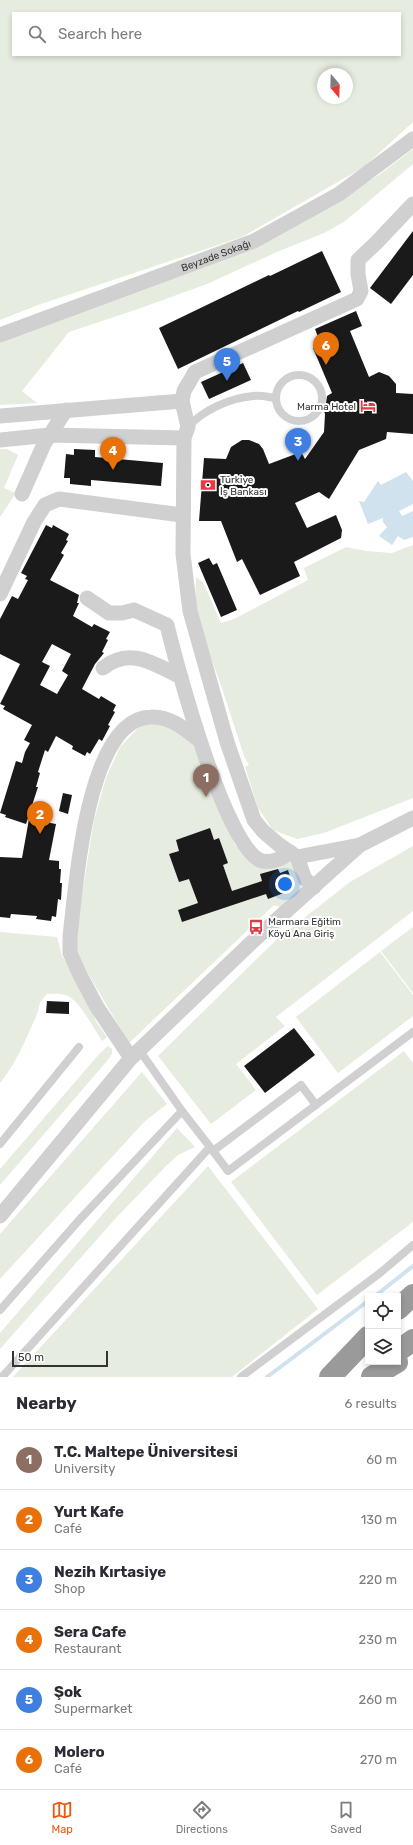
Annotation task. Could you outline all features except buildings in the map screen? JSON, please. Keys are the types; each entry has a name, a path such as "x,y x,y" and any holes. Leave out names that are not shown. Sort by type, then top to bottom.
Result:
{"highway":[{"path":"401,1305 413,1295"},
{"path":"401,1322 413,1312"},
{"path":"331,1377 365,1340"},
{"path":"401,1349 413,1340"},
{"path":"331,1377 365,1351"},
{"path":"401,1360 413,1352"},
{"path":"364,1377 380,1365"},
{"path":"372,1377 393,1365"}],"street":[{"name":"Beyzade Sokağı","path":"0,335 254,241 339,194 413,139"},
{"path":"314,887 305,878 293,855 263,831 254,820 227,742 190,611 184,575 182,515 186,433 182,401 184,391 195,372 356,299 361,290 358,274 358,260 413,204"},
{"path":"0,416 182,401"},
{"path":"22,494 36,458 66,410"},
{"path":"0,440 50,435 186,433"},
{"path":"0,594 34,522 45,505 59,499 182,515"},
{"path":"87,598 109,613 122,613 134,610 167,625 199,740 231,822 245,848 261,861 273,862 293,855 360,845"},
{"path":"103,668 120,657 133,657 151,662 181,677"},
{"path":"136,1055 97,1007 70,953 70,936 85,820 102,762 116,738 132,722 150,717 171,720 199,740"},
{"path":"0,1216 136,1055 252,942 360,845 413,818"}],"lane":[{"path":"297,375 304,375 316,382 320,388 322,400 321,406 308,420 295,421 289,419 279,411 275,398 280,384 284,379 297,375"},
{"path":"186,433 196,418 208,410 234,400 253,396 275,398"},
{"path":"136,1055 182,1111 228,1171 413,1032"},
{"path":"0,1144 79,1047"},
{"path":"2,1377 212,1149 301,1085 316,1105"},
{"path":"0,1310 81,1218 182,1111"},
{"path":"241,1377 380,1273 413,1245"}],"shaded area":[{"path":"0,0 413,0 413,122 364,167 242,237 38,305 0,320"},
{"path":"413,149 413,164 344,222 324,233 277,252 207,284 69,332 22,391 37,403 0,405 0,340 298,223 379,175"},
{"path":"0,449 7,449 18,455 4,488 16,493 0,517"},
{"path":"413,545 413,798 324,833 297,839 273,830 258,808 245,767 249,765 244,756 221,685 204,640 195,605 196,577 203,582 221,623 234,619 308,580 304,568 346,547 366,551 392,553"},
{"path":"162,723 181,731 199,750 235,845 249,859 281,863 290,862 297,872 300,886 299,890 280,907 274,905 129,1043 77,955 76,932 94,820 106,778 120,747 140,726"},
{"path":"413,846 413,911 276,1017 285,1026 236,1064 256,1090 211,1124 158,1056 276,940 350,882"},
{"path":"413,927 413,993 381,951"},
{"path":"0,932 57,937 62,956 81,987 97,1023 107,1037 102,1041 78,1004 73,999 63,994 47,994 40,1004 37,1015 19,1052 0,1083"},
{"path":"380,952 413,995 413,1016 338,1073 296,1017"},
{"path":"108,1046 112,1049 112,1054 107,1061 0,1185 0,1169 100,1053"},
{"path":"404,1051 413,1063 413,1222 317,1295 231,1182"},
{"path":"142,1072 167,1104 144,1122 0,1279 0,1234"},
{"path":"177,1128 195,1147 178,1155 166,1166 114,1220 0,1349 0,1333"},
{"path":"208,1166 318,1309 232,1377 13,1377"}],"water":[{"path":"406,472 413,481 413,504 399,511 402,516 413,511 413,537 404,540 398,536 392,545 379,536 387,527 383,522 383,518 368,524 359,501 364,502 378,481 381,485"}],"waterway":[{"path":"379,1293 413,1266"},
{"path":"267,1377 365,1303"}],"place":[{"name":"Molero","path":"326,365"},
{"name":"Şok","path":"227,381"},
{"name":"Marma Hotel","path":"368,406"},
{"name":"Nezih Kırtasiye","path":"298,461"},
{"name":"Sera Cafe","path":"113,470"},
{"name":"Türkiye İş Bankası","path":"208,485"},
{"name":"T.C. Maltepe Üniversitesi","path":"206,797"},
{"name":"Yurt Kafe","path":"40,834"},
{"name":"Marmara Eğitim Köyü Ana Giriş","path":"256,927"}]}
